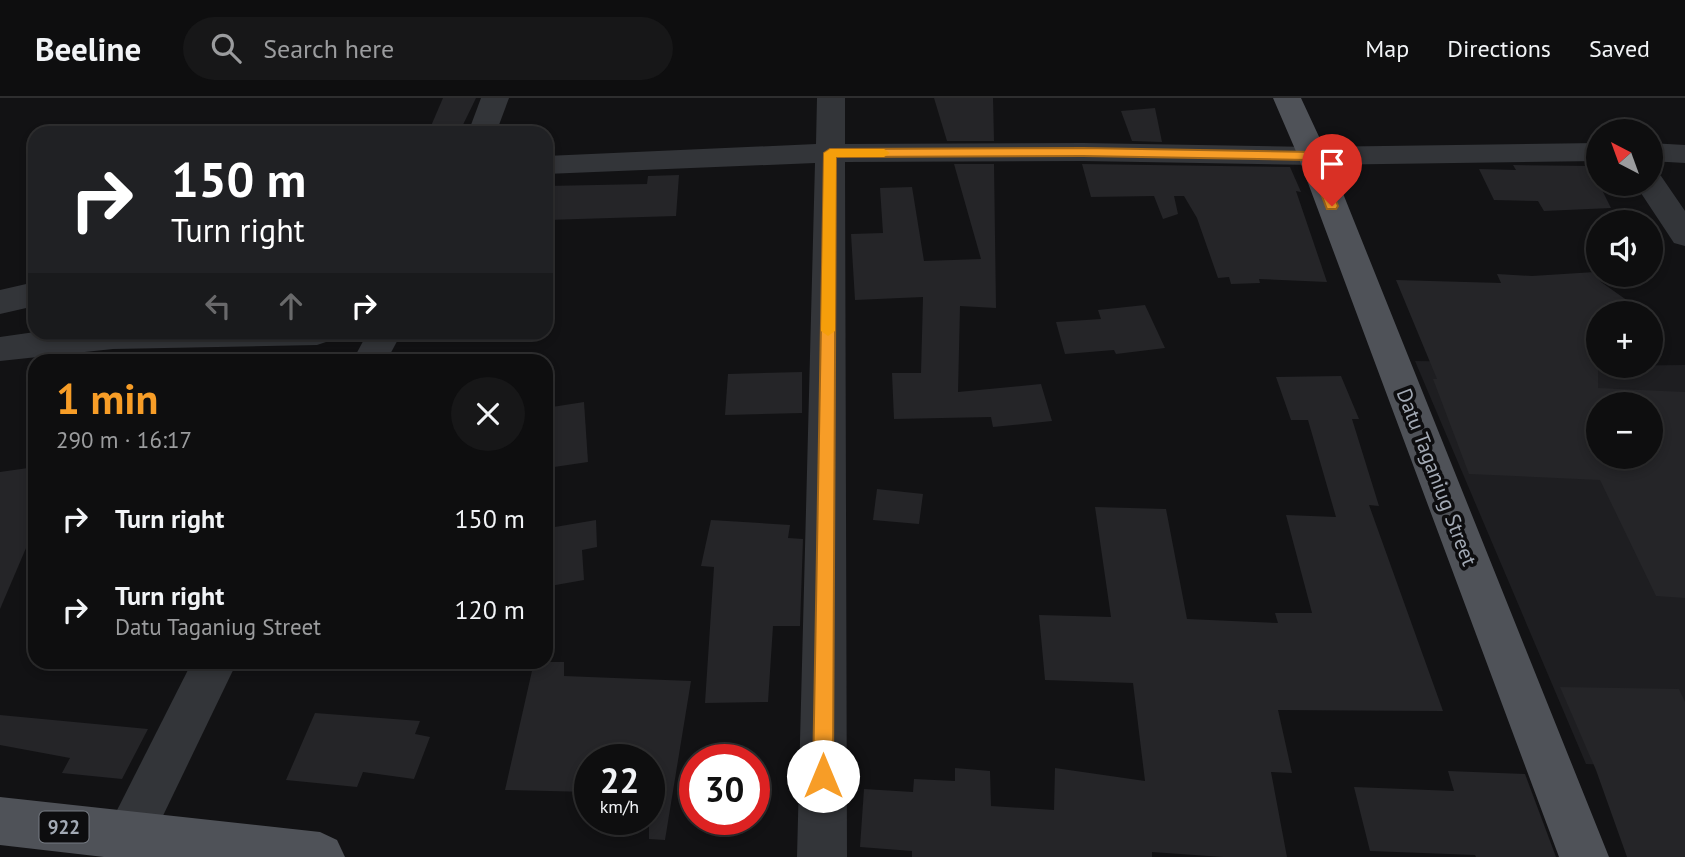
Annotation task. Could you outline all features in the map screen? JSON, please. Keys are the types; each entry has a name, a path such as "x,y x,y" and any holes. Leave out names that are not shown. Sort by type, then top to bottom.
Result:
{"main road":[{"name":"Datu Taganiug Street","path":"1287,98 1312,156 1584,857"},
{"name":"922","path":"0,821 125,845 320,857"}],"street":[{"path":"485,126 495,98"},
{"path":"822,857 831,98"},
{"path":"553,165 830,153 1083,152 1312,156 1586,152"},
{"path":"1663,153 1685,154"},
{"path":"1659,196 1685,235"},
{"path":"0,302 28,296"},
{"path":"4,349 79,340"},
{"path":"125,845 212,669"}],"shaded area":[{"path":"1415,361 1586,364 1586,378 1663,378 1663,365 1685,365 1685,768 1586,764"}],"building":[{"path":"443,98 476,98 462,126 431,126"},
{"path":"934,98 993,98 994,141 947,141"},
{"path":"1155,108 1162,142 1132,141 1121,111"},
{"path":"954,164 994,164 996,308 960,306 958,392 1041,384 1052,421 993,427 991,417 894,419 892,373 921,373 923,297 855,300 851,234 883,233 880,188 912,187 924,261 981,259"},
{"path":"1082,164 1290,167 1301,192 1296,191 1327,282 1259,279 1260,283 1231,284 1229,277 1218,278 1197,218 1184,196 1174,196 1178,214 1163,219 1154,196 1091,197"},
{"path":"1513,165 1586,166 1586,196 1605,196 1611,208 1544,211 1538,201 1494,200 1479,169 1516,170"},
{"path":"679,175 676,216 553,220 553,186 647,184 648,176"},
{"path":"1586,273 1586,287 1608,287 1628,301 1586,301 1586,378 1598,378 1598,388 1685,392 1685,598 1656,596 1600,480 1469,474 1433,379 1437,379 1396,280 1501,283 1497,274 1532,276"},
{"path":"1145,305 1165,348 1116,354 1114,350 1065,354 1056,322 1101,319 1098,310"},
{"path":"802,372 802,413 725,415 728,374"},
{"path":"1341,376 1359,419 1352,419 1379,506 1369,505 1443,711 1278,710 1292,773 1271,772 1287,857 1223,857 1152,852 1152,857 912,857 912,851 860,847 864,789 913,792 914,779 955,781 955,768 990,771 991,806 1054,810 1055,768 1145,781 1133,683 1045,680 1039,615 1111,617 1095,507 1166,509 1187,619 1278,623 1275,613 1312,613 1286,515 1336,517 1308,420 1291,420 1276,377"},
{"path":"584,402 588,462 554,467 553,407"},
{"path":"28,468 28,543 0,609 0,472"},
{"path":"877,489 923,494 919,524 873,520"},
{"path":"596,520 597,547 582,550 584,580 553,585 553,527"},
{"path":"711,520 790,525 788,538 803,539 800,626 773,626 768,702 705,703 714,567 701,566"},
{"path":"553,662 564,662 564,676 691,681 665,840 649,839 649,835 665,835 665,744 574,744 574,792 505,790 532,669 553,669"},
{"path":"1560,687 1679,689 1685,702 1685,857 1627,857 1596,770"},
{"path":"315,713 420,721 415,734 430,737 414,779 363,772 357,787 286,780"},
{"path":"0,715 148,729 122,779 62,773 70,758 0,745"},
{"path":"1448,771 1525,774 1556,857 1476,857 1370,851 1354,787 1454,791"}],"slow traffic":[{"path":"828,331 830,153 884,153"}],"route":[{"path":"823,776 830,153 1083,152 1312,156 1332,206"}]}
